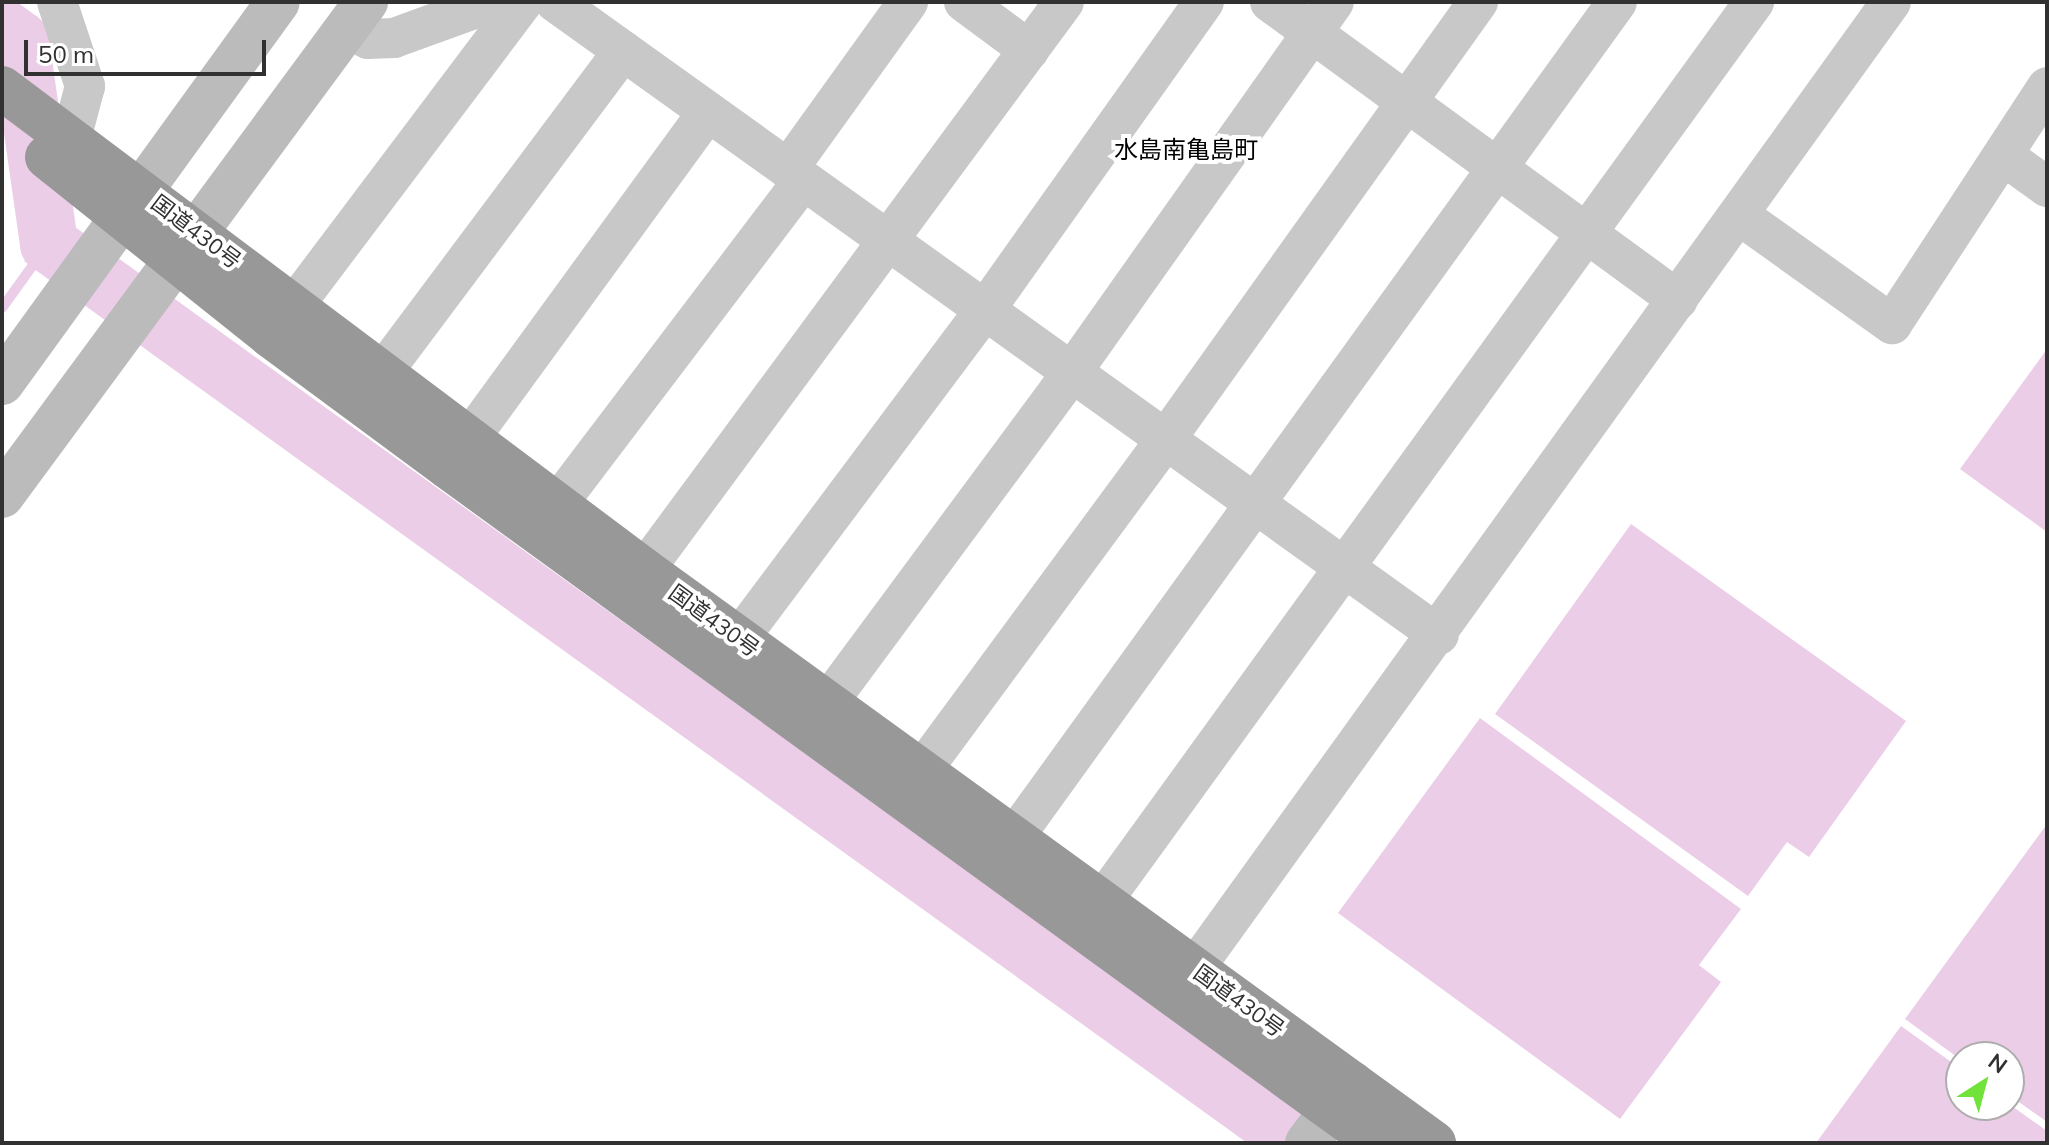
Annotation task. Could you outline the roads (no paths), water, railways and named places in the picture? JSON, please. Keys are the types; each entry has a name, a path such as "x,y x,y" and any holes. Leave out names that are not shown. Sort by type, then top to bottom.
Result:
{"highway":[{"name":"国道430号","path":"4,114 59,141 131,204 282,321 635,583 1185,983 1325,1119 1378,1143"},
{"name":"国道430号","path":"1325,1119 1434,1143"}],"street":[{"path":"2,383 278,2"},
{"path":"2,496 357,15 368,39 394,38 493,2"},
{"path":"282,321 523,2"},
{"path":"555,2 1439,635"},
{"path":"547,517 795,174 908,2"},
{"path":"964,2 1029,50"},
{"path":"635,583 1064,2"},
{"path":"729,651 985,310 1204,2"},
{"path":"1270,2 1322,17 1406,101 1678,300"},
{"path":"912,784 1166,439 1478,2"},
{"path":"1004,852 1617,2"},
{"path":"1092,916 1754,2"},
{"path":"1185,983 1439,635 1891,2"},
{"path":"53,3 85,86 59,141"},
{"path":"818,716 1072,372 1322,17"},
{"path":"372,387 623,51"},
{"path":"2004,156 2047,87"},
{"path":"459,453 708,112"},
{"path":"1739,215 1892,324 2001,154 2047,187"}],"waterway":[{"path":"2,27 20,40 49,244 1297,1143"},
{"path":"41,254 38,258 66,279"},
{"path":"2,308 38,258"},
{"path":"82,291 121,319"},
{"path":"137,331 1265,1143"}],"district":[{"name":"水島南亀島町","path":"1186,150"}]}
